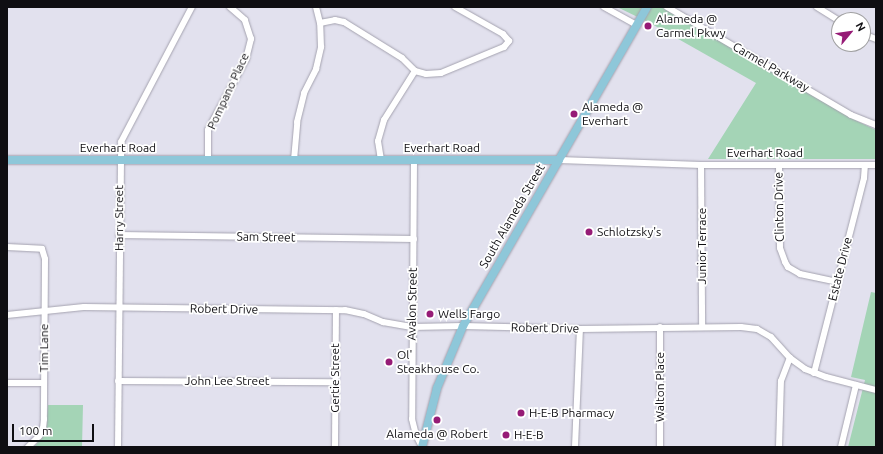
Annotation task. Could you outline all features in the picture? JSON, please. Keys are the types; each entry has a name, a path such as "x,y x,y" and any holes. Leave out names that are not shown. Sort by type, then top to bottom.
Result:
{"main road":[{"name":"South Alameda Street","path":"422,447 437,388 463,326 647,7"},
{"name":"Everhart Road","path":"7,160 559,160"}],"street":[{"name":"Harry Street","path":"118,447 121,142 192,7"},
{"name":"Pompano Place","path":"208,160 208,130 246,59 251,39 245,20 230,7"},
{"path":"294,160 296,122 304,93 316,69 321,47 320,23 316,7"},
{"path":"320,23 335,20 344,22 402,58 415,71 426,74 441,73 504,47 509,42 503,34 455,7"},
{"path":"604,7 636,25"},
{"name":"Carmel Parkway","path":"667,7 851,115 876,125"},
{"path":"817,7 831,16"},
{"path":"381,160 378,141 384,120 415,71"},
{"name":"Avalon Street","path":"414,160 412,419 416,435 422,447"},
{"name":"Everhart Road","path":"559,160 701,165 876,165"},
{"name":"Junior Terrace","path":"701,165 702,327"},
{"name":"Clinton Drive","path":"779,165 780,248 785,262 794,271 800,274 837,282"},
{"name":"Estate Drive","path":"814,373 864,178 865,165"},
{"name":"Sam Street","path":"119,236 414,239"},
{"name":"Tim Lane","path":"7,247 42,249 45,260 43,428 30,445"},
{"name":"Robert Drive","path":"7,315 33,314 44,311 70,308 336,310 354,311 383,322 412,327 463,326 580,329 741,327 757,330 771,337 790,358 814,373 876,390"},
{"name":"Gertie Street","path":"335,447 336,310"},
{"name":"Walton Place","path":"660,327 660,447"},
{"path":"575,447 580,329"},
{"path":"779,447 781,381 790,358"},
{"name":"John Lee Street","path":"118,381 335,382"},
{"path":"7,383 44,383"},
{"path":"841,447 856,385"}],"green space":[{"path":"617,7 661,7 857,121 876,130 876,159 708,159 756,83 650,23"},
{"path":"871,292 876,293 876,447 848,447 865,380 851,377"},
{"path":"48,405 83,405 82,447 34,447 42,438 46,428"}],"place":[{"name":"Alameda @ Carmel Pkwy","path":"648,26"},
{"name":"Alameda @ Everhart","path":"574,114"},
{"name":"Schlotzsky's","path":"589,232"},
{"name":"Wells Fargo","path":"430,314"},
{"name":"Ol' Steakhouse Co.","path":"389,362"},
{"name":"H-E-B Pharmacy","path":"521,413"},
{"name":"Alameda @ Robert","path":"437,420"},
{"name":"H-E-B","path":"506,435"}]}
